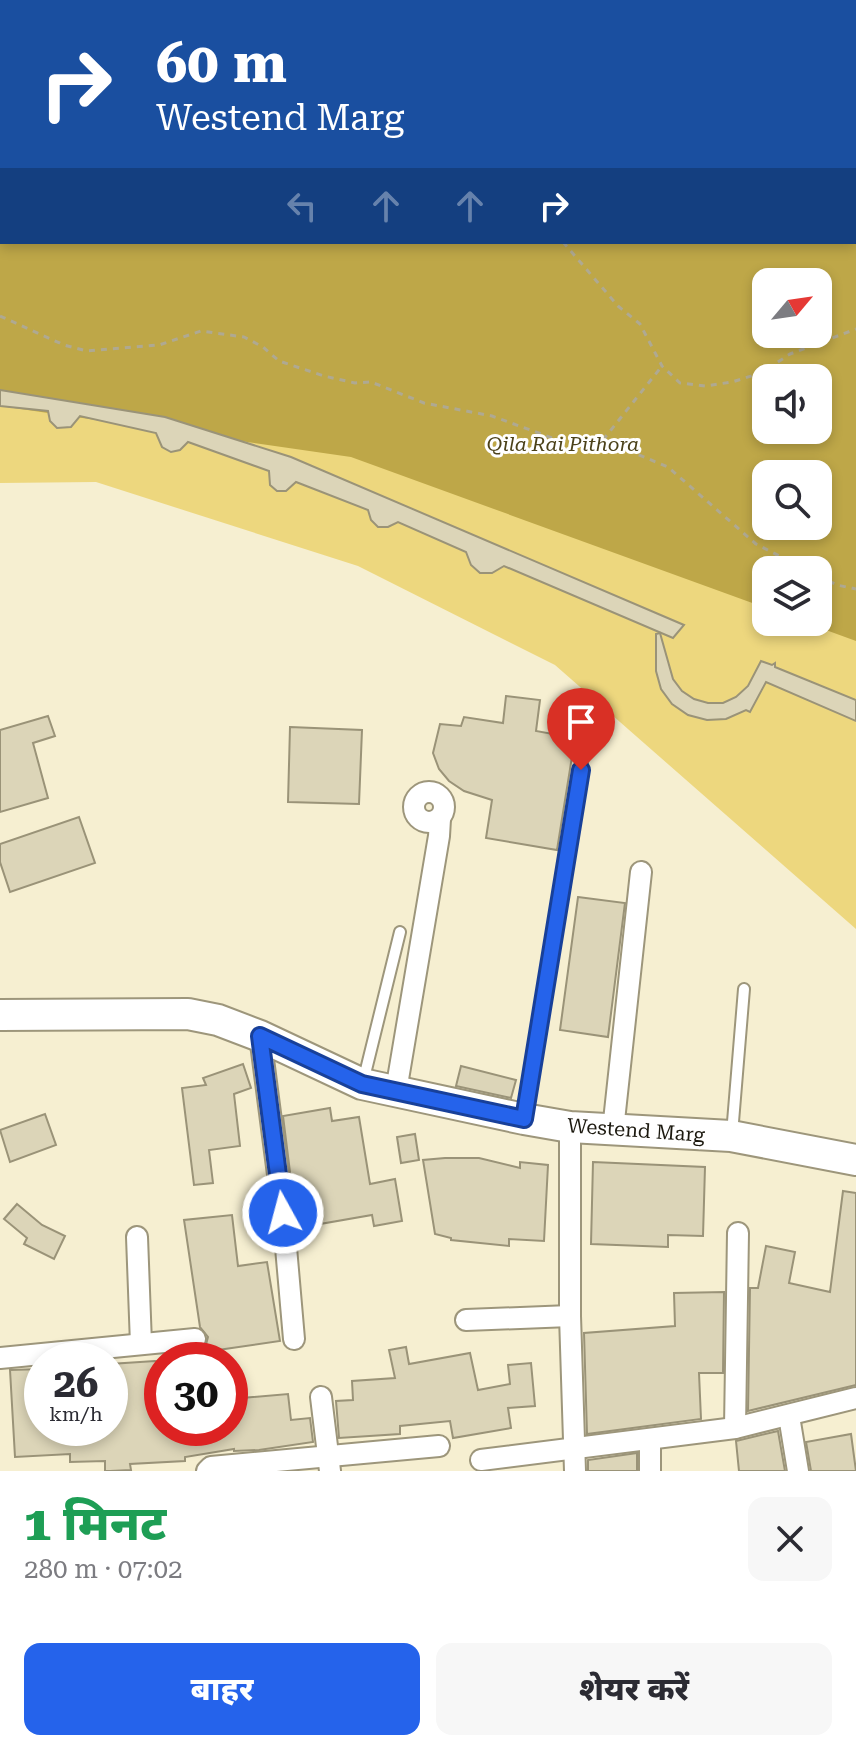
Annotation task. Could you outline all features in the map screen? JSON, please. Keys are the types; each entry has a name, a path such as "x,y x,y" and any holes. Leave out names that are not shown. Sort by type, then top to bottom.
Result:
{"street":[{"path":"396,1091 440,819"},
{"path":"613,1130 641,872"},
{"name":"Westend Marg","path":"0,1015 188,1014 218,1020 260,1036 362,1084 570,1127 731,1136 856,1160"},
{"path":"260,1036 283,1213 294,1339"},
{"path":"570,1127 570,1316 575,1471"},
{"path":"735,1428 738,1233"},
{"path":"137,1237 141,1344"},
{"path":"466,1320 570,1316"},
{"path":"0,1358 195,1339"},
{"path":"321,1397 329,1463"},
{"path":"481,1460 735,1428 856,1398"},
{"path":"789,1416 798,1471"},
{"path":"650,1439 650,1471"},
{"path":"207,1471 211,1467 329,1463 439,1446"}],"lane":[{"path":"524,1119 586,738"},
{"path":"362,1084 400,932"},
{"path":"731,1136 744,989"}],"path":[{"path":"565,244 618,306 640,324 662,366 680,383 705,386 732,382 761,373 790,354 856,329"},
{"path":"0,316 64,345 87,351 159,345 201,331 244,337 263,347 279,361 324,376 355,383 371,382 424,403 492,416 555,439 603,440 668,467 756,544 780,556"},
{"path":"603,440 649,387 662,366"},
{"path":"832,583 856,589"}],"green space":[{"name":"Qila Rai Pithora","path":"0,244 856,244 856,929 555,665 358,566 96,482 0,483"},
{"path":"0,244 856,244 856,641 832,632 832,556 752,556 752,603 351,457 0,406"}],"building":[{"path":"0,390 165,417 291,457 684,625 673,638 504,566 492,573 480,573 471,565 466,552 398,522 388,527 378,527 371,520 368,510 296,482 286,491 277,491 270,485 269,471 188,442 180,450 171,452 162,447 156,433 80,416 71,427 57,428 50,421 48,411 0,406"},
{"path":"660,633 673,679 682,691 694,699 723,703 736,697 748,686 761,661 772,665 775,663 775,667 856,700 856,721 766,682 750,712 746,710 726,719 707,720 688,715 672,704 661,689 656,671 656,634"},
{"path":"506,696 540,700 536,731 575,738 557,850 486,838 492,800 464,791 449,781 439,769 433,753 440,724 461,726 464,717 503,723"},
{"path":"48,716 55,736 33,743 48,798 0,812 0,730"},
{"path":"290,727 362,730 359,804 288,802"},
{"path":"79,817 95,863 10,892 0,862 0,844"},
{"path":"578,897 625,903 608,1037 560,1030"},
{"path":"243,1064 251,1088 234,1094 240,1146 209,1150 213,1183 194,1185 182,1088 206,1085 203,1078"},
{"path":"461,1066 516,1080 511,1098 456,1086"},
{"path":"330,1108 332,1121 359,1117 370,1184 395,1179 402,1221 374,1226 372,1215 297,1228 283,1116"},
{"path":"45,1114 56,1145 10,1162 0,1130"},
{"path":"415,1134 419,1160 401,1163 397,1137"},
{"path":"479,1158 520,1168 520,1162 548,1165 544,1241 509,1239 509,1246 451,1240 435,1234 423,1160"},
{"path":"593,1162 705,1167 703,1236 668,1235 668,1247 591,1244"},
{"path":"843,1191 856,1193 856,1385 748,1411 750,1288 758,1288 766,1246 795,1252 789,1283 830,1292"},
{"path":"17,1204 42,1225 65,1236 54,1259 24,1244 27,1238 4,1219"},
{"path":"232,1215 238,1266 267,1262 280,1341 248,1346 248,1342 207,1342 208,1337 200,1327 184,1220"},
{"path":"724,1292 723,1373 699,1373 701,1419 587,1434 584,1333 675,1326 674,1293"},
{"path":"406,1347 409,1364 470,1353 478,1390 510,1384 508,1365 531,1363 535,1406 508,1408 511,1428 453,1438 450,1421 400,1426 400,1434 339,1438 336,1401 353,1400 352,1381 395,1378 389,1350"},
{"path":"144,1362 144,1446 248,1446 248,1397 288,1394 291,1420 310,1418 313,1442 259,1450 234,1449 185,1457 185,1461 130,1464 131,1470 105,1471 105,1461 70,1462 70,1454 15,1457 10,1370 24,1370 24,1446 128,1446 128,1363"},
{"path":"778,1431 785,1471 739,1471 736,1441"},
{"path":"851,1434 856,1471 811,1471 806,1442"},
{"path":"637,1453 637,1471 588,1471 588,1460"}],"route":[{"path":"283,1213 260,1036 362,1084 524,1119 581,770"}]}
